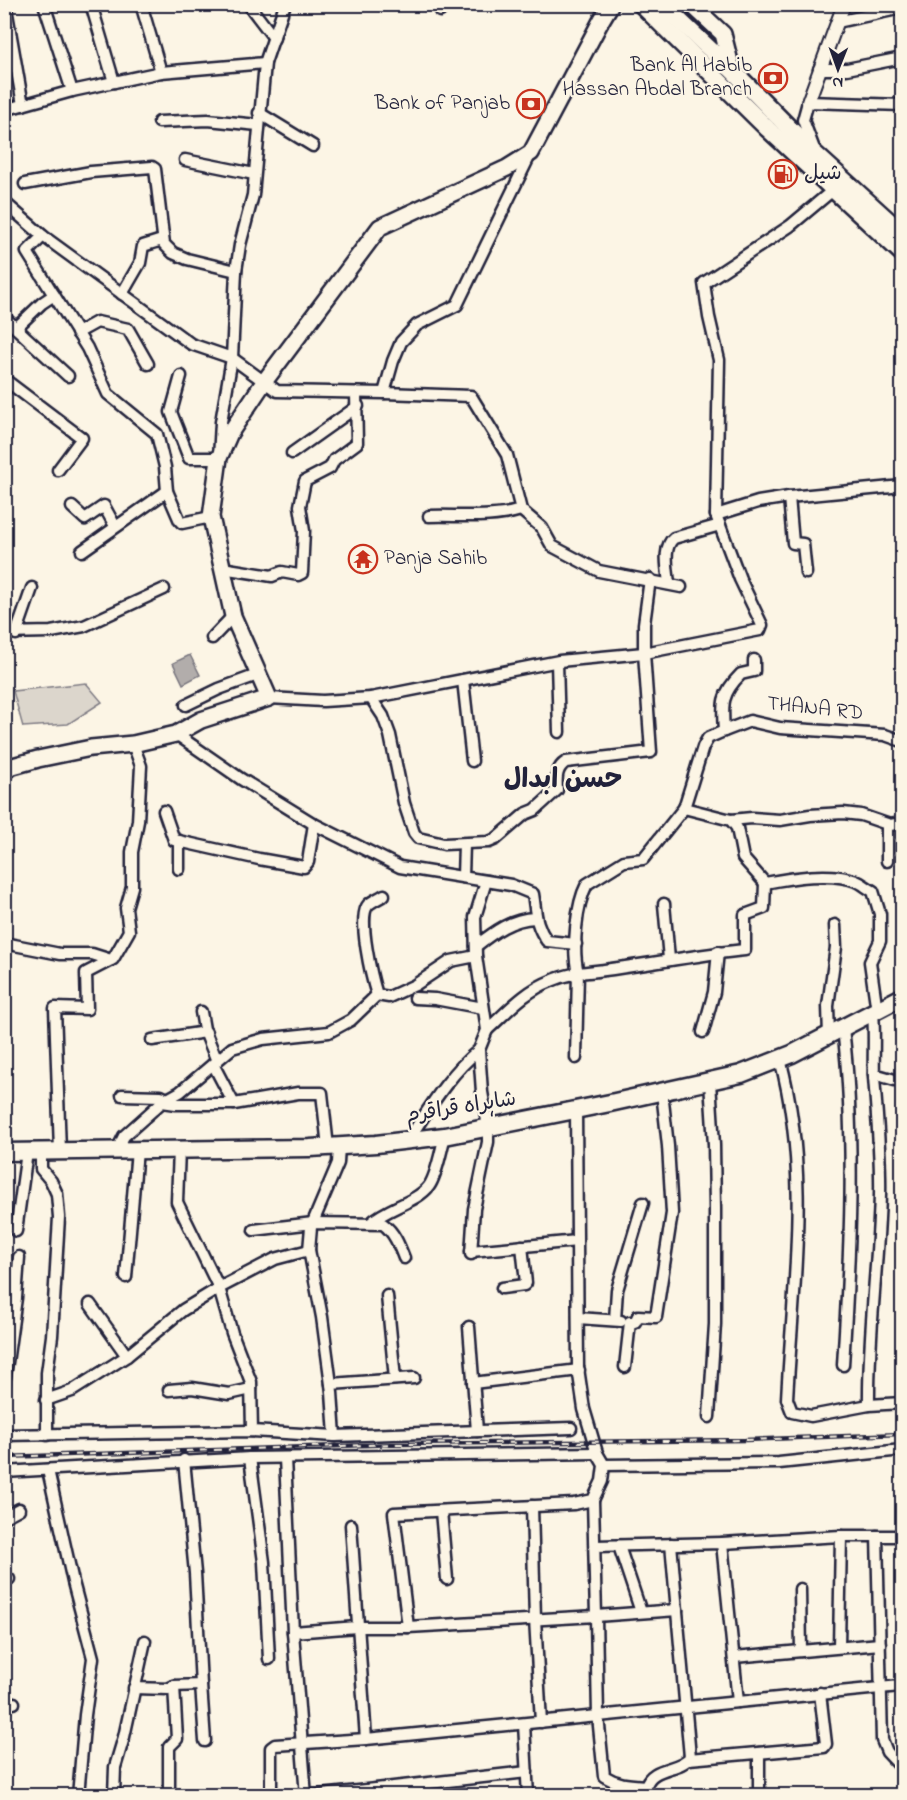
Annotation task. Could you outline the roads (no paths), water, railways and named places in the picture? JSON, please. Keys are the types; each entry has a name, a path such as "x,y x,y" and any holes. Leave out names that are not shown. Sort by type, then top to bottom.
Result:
{"highway":[{"path":"641,4 833,190 903,253"},
{"path":"662,4 732,70 815,154 903,233"},
{"name":"شاہراہ قراقرم","path":"4,1152 334,1146 444,1136 741,1074 780,1059 903,997"}],"main road":[{"path":"4,772 13,766 38,759 91,748 133,744 176,734 201,720 269,698 233,616 212,518 219,458 234,426 264,382 380,227 507,168 531,153 611,4"},
{"path":"691,4 723,34 732,70"}],"street":[{"path":"44,4 72,92"},
{"path":"91,4 114,82"},
{"path":"141,4 160,72"},
{"path":"248,4 274,38"},
{"path":"181,376 171,412 189,458 219,458 221,422 232,358 236,271 253,195 265,63 284,10 275,4"},
{"path":"815,154 803,120 819,69 844,4"},
{"path":"6,8 22,105"},
{"path":"837,22 903,8"},
{"path":"819,69 847,69 903,58"},
{"path":"4,110 160,72 265,63"},
{"path":"808,102 903,105"},
{"path":"259,113 313,146"},
{"path":"159,122 208,120 258,125"},
{"path":"781,121 803,120"},
{"path":"384,393 401,342 417,325 457,305 531,153"},
{"path":"185,160 254,174"},
{"path":"25,184 91,172 152,166 162,240 173,253 187,259 236,271"},
{"path":"269,698 323,702 371,698 557,662 644,653 762,628 740,579 718,520 719,360 704,283 790,226 833,190"},
{"path":"4,201 43,236 191,344 232,358 277,391 471,396 507,455 521,510 542,528 552,546 599,571 650,579 681,587"},
{"path":"43,236 27,252 87,348 108,394 157,434 165,467 167,491 183,523 212,518"},
{"path":"122,294 140,262 143,246 162,240"},
{"path":"16,328 42,303 54,295"},
{"path":"4,317 68,376"},
{"path":"77,333 97,322 128,330 148,364"},
{"path":"6,384 82,438 58,470"},
{"path":"222,568 272,576 282,572 298,575 302,573 304,531 300,506 303,487 305,481 330,468 334,460 357,443 356,393"},
{"path":"292,453 358,406"},
{"path":"669,584 667,548 669,542 758,502 789,496 903,486"},
{"path":"82,550 167,491"},
{"path":"789,496 793,543 803,544 806,573"},
{"path":"72,507 85,519 104,506 115,526"},
{"path":"429,516 512,513 521,510"},
{"path":"371,698 383,716 390,735 404,802 414,833 418,838 426,842 444,844 489,842 496,839 519,818 535,810 556,790 556,776 561,765 566,762 651,752 644,653 644,624 650,579"},
{"path":"32,588 10,633 51,632 84,626 164,589"},
{"path":"212,638 233,616"},
{"path":"576,1058 578,973 575,961 576,944 579,910 587,884 624,861 643,859 684,808 703,747 708,738 724,731 722,703 724,696 741,674 754,671 754,660"},
{"path":"557,662 559,732"},
{"path":"186,705 219,689 260,674"},
{"path":"463,680 472,761"},
{"name":"THANA RD","path":"724,731 750,721 780,728 885,735 903,741"},
{"path":"176,734 314,824 400,867 511,885 533,894 535,918 539,930 547,941 576,944"},
{"path":"60,1151 55,1008 87,1009 86,973 111,960 129,931 129,923 125,915 132,887 132,852 138,821 141,766 133,744"},
{"path":"684,808 732,820 752,818 780,820 843,813 861,815 887,825 903,823"},
{"path":"164,811 172,838 179,841 304,867 308,862 314,824"},
{"path":"577,1241 471,1253 474,1209 488,1142 479,1050 487,1030 509,1009 550,981 578,973 745,950 746,915 764,908 765,884 743,858 737,828 732,820"},
{"path":"886,861 887,825"},
{"path":"179,841 179,869"},
{"path":"463,876 464,844"},
{"path":"765,884 806,877 856,881 873,891 880,914 880,941 870,962 875,1012 874,1074 879,1135 879,1197 868,1359 869,1405"},
{"path":"486,881 475,917 476,951 487,1030"},
{"path":"377,995 371,974 363,915 367,905 384,895"},
{"path":"664,904 669,959"},
{"path":"377,995 389,997 415,985 451,961 476,951 496,931 522,919 535,918"},
{"path":"835,925 836,948 828,1006 849,1082 850,1209 843,1365"},
{"path":"4,943 60,954 92,954 111,960"},
{"path":"703,1032 714,992 718,952"},
{"path":"117,1149 124,1136 165,1100 180,1092 232,1048 252,1041 329,1032 351,1020 377,995"},
{"path":"415,998 435,999 483,1008"},
{"path":"201,1012 215,1063 234,1104"},
{"path":"152,1040 206,1032"},
{"path":"408,1140 466,1060 479,1050"},
{"path":"780,1059 798,1174 799,1230 787,1399 792,1412 812,1416 869,1405 903,1402"},
{"path":"874,1074 903,1082"},
{"path":"709,1417 715,1324 714,1145 710,1082"},
{"path":"578,1318 635,1322 638,1316 656,1317 672,1213 662,1092"},
{"path":"122,1095 161,1096 176,1104 234,1104 297,1094 322,1094 338,1163 313,1223 309,1250 322,1317 335,1436"},
{"path":"576,1109 579,1370 584,1409 597,1453 604,1465 602,1481 593,1500 596,1546 598,1716 604,1776 612,1781 646,1791 648,1780 656,1774 689,1759 824,1747 826,1744 820,1694"},
{"path":"372,1222 424,1192 431,1184 444,1136"},
{"path":"178,1149 177,1202 219,1288 232,1333 251,1382 252,1431"},
{"path":"126,1277 137,1150"},
{"path":"16,1231 34,1151"},
{"path":"34,1151 41,1169 51,1181 57,1194 60,1217 46,1400 47,1435"},
{"path":"615,1320 617,1290 643,1203"},
{"path":"255,1230 313,1223 372,1222 383,1224 389,1228 404,1258"},
{"path":"502,1288 526,1283 522,1246"},
{"path":"46,1400 72,1391 127,1356 183,1310 219,1288 275,1259 309,1250"},
{"path":"4,1384 16,1298 19,1257"},
{"path":"387,1296 395,1379"},
{"path":"90,1304 127,1356"},
{"path":"625,1367 630,1322"},
{"path":"469,1327 477,1431"},
{"path":"474,1383 579,1370"},
{"path":"331,1384 414,1378"},
{"path":"169,1390 192,1388 229,1394 251,1389"},
{"path":"4,1435 252,1431 335,1436 571,1428"},
{"path":"604,1465 780,1463 903,1450"},
{"path":"4,1472 184,1460 597,1453"},
{"path":"250,1458 264,1562 269,1659"},
{"path":"285,1458 293,1632 306,1796"},
{"path":"184,1460 195,1573 205,1741"},
{"path":"48,1470 93,1658 78,1796"},
{"path":"408,1627 394,1513 574,1504 593,1500"},
{"path":"532,1506 541,1722"},
{"path":"4,1517 19,1509"},
{"path":"441,1511 447,1579"},
{"path":"351,1526 366,1739"},
{"path":"596,1546 722,1543 841,1536 903,1536"},
{"path":"839,1647 841,1536"},
{"path":"878,1536 882,1740 887,1752 903,1768"},
{"path":"722,1543 738,1702"},
{"path":"671,1544 687,1708 689,1759"},
{"path":"619,1546 641,1612"},
{"path":"800,1589 801,1651"},
{"path":"293,1632 677,1610"},
{"path":"114,1796 115,1767 124,1737 145,1641"},
{"path":"734,1657 880,1644"},
{"path":"134,1688 168,1689 174,1686 201,1685"},
{"path":"169,1796 169,1747 177,1739 174,1686"},
{"path":"271,1796 271,1748 275,1745 366,1739 900,1686"},
{"path":"524,1724 528,1796"},
{"path":"759,1754 759,1796"},
{"path":"313,1796 527,1772"}],"railway":[{"path":"4,1457 399,1444 745,1440 902,1434"}],"place":[{"name":"Bank Al Habib Hassan Abdal Branch","path":"773,78"},
{"name":"Bank of Panjab","path":"531,104"},
{"name":"شیل","path":"783,174"},
{"name":"Panja Sahib","path":"363,559"}],"district":[{"name":"حسن ابدال","path":"563,780"}]}
